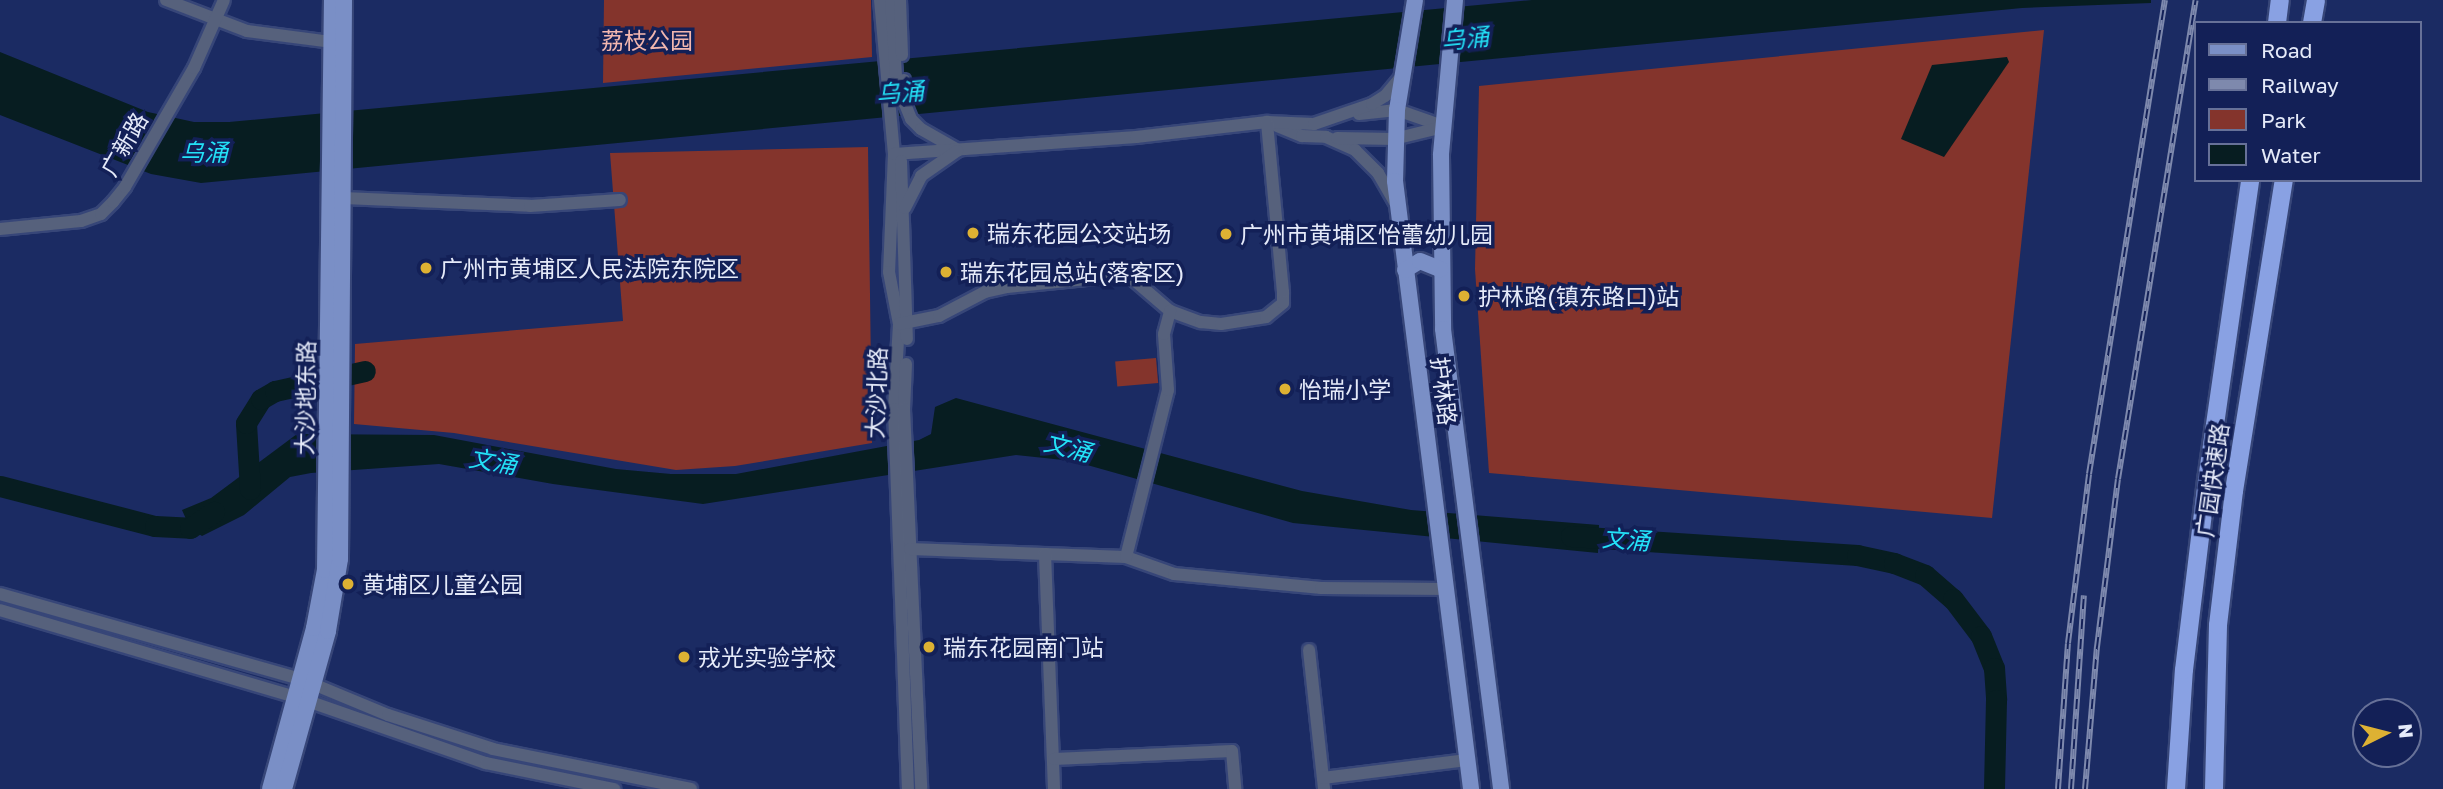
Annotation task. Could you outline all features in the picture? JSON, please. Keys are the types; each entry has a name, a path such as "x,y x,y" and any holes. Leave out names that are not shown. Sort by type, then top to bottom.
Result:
{"highway":[{"path":"2277,21 2280,0"},
{"path":"2312,21 2316,0"},
{"name":"广园快速路","path":"2176,789 2184,670 2205,493 2250,182"},
{"name":"广园快速路","path":"2214,789 2218,625 2234,491 2284,182"}],"main road":[{"name":"大沙地东路","path":"332,0 338,43"},
{"name":"大沙地东路","path":"284,789 307,681 328,631 340,559 332,486 338,43 344,0"},
{"name":"护林路","path":"1454,5 1443,127 1440,269 1445,352 1461,489 1501,789"},
{"name":"护林路","path":"1413,8 1394,139 1397,205 1471,789"},
{"name":"大沙地东路","path":"334,365 342,198 337,177"},
{"path":"1405,270 1420,261 1440,269"},
{"path":"2216,694 2222,789"},
{"name":"大沙地东路","path":"270,789 302,700"}],"street":[{"path":"166,0 247,30 338,43"},
{"name":"广新路","path":"0,229 81,221 101,214 125,187 194,68 224,0"},
{"name":"大沙北路","path":"880,0 881,41 895,128 903,215 903,324 906,369 902,508 906,789"},
{"name":"大沙北路","path":"891,0 899,53 895,128"},
{"path":"900,0 899,53 908,115 921,129 959,150"},
{"path":"897,153 1136,137 1267,122 1314,124 1372,104 1385,96 1402,76"},
{"path":"1340,116 1397,110 1443,127"},
{"path":"1267,122 1302,136 1394,139 1443,127"},
{"path":"903,324 939,316 996,290 1128,275 1170,311 1201,322 1221,324 1266,317 1283,303 1267,122"},
{"path":"1326,137 1344,143 1369,162 1397,205"},
{"path":"903,215 914,185 921,176 959,150"},
{"name":"大沙北路","path":"897,153 889,271 903,324 894,409 902,508 910,549 921,789"},
{"path":"342,198 530,206 620,200"},
{"path":"1126,557 1168,390 1164,334 1170,311"},
{"path":"910,549 1126,557 1174,574 1321,587 1447,589"},
{"path":"1045,554 1054,789"},
{"path":"0,594 307,681 388,715 493,749 691,789"},
{"path":"0,610 302,700 486,763 614,789"},
{"path":"1309,650 1324,784 1467,760"},
{"path":"1054,759 1232,751 1235,789"}],"green space":[{"name":"荔枝公园","path":"604,0 871,0 872,57 603,83"},
{"path":"2044,30 1992,518 1489,473 1475,269 1479,86"},
{"path":"868,147 872,443 735,466 676,470 454,433 354,424 355,344 623,321 610,153"},
{"path":"1156,358 1158,383 1117,386 1115,362"}],"water":[{"name":"乌涌","path":"1532,0 2151,0 2151,3 2022,8 201,183 151,174 0,115 0,52 148,112 194,122 229,122"},
{"path":"2007,57 2009,62 1944,157 1901,139 1932,65"},
{"path":"956,398 1302,491 1411,510 1599,525 1598,553 1293,523 1073,461 1016,455 703,504 553,484 439,464 311,473 290,477 244,515 202,536 190,528 182,510 211,498 297,434 434,435 616,469 671,474 736,474 919,440 931,434 935,407"}],"waterway":[{"path":"250,489 246,423 261,399 275,391 365,371"},
{"name":"文涌","path":"0,486 155,526 190,528 214,512"},
{"name":"文涌","path":"1571,536 1857,555 1894,563 1925,575 1953,599 1981,636 1994,668 1994,789"}],"railway":[{"path":"2058,789 2068,643 2089,474 2165,0"},
{"path":"2085,789 2097,647 2118,479 2196,0"},
{"path":"2071,789 2084,595"}],"place":[{"name":"瑞东花园公交站场","path":"973,233"},
{"name":"广州市黄埔区怡蕾幼儿园","path":"1226,234"},
{"name":"广州市黄埔区人民法院东院区","path":"426,268"},
{"name":"瑞东花园总站(落客区)","path":"946,272"},
{"name":"护林路(镇东路口)站","path":"1464,296"},
{"name":"怡瑞小学","path":"1285,389"},
{"name":"黄埔区儿童公园","path":"348,584"},
{"name":"瑞东花园南门站","path":"929,647"},
{"name":"戎光实验学校","path":"684,657"}]}
